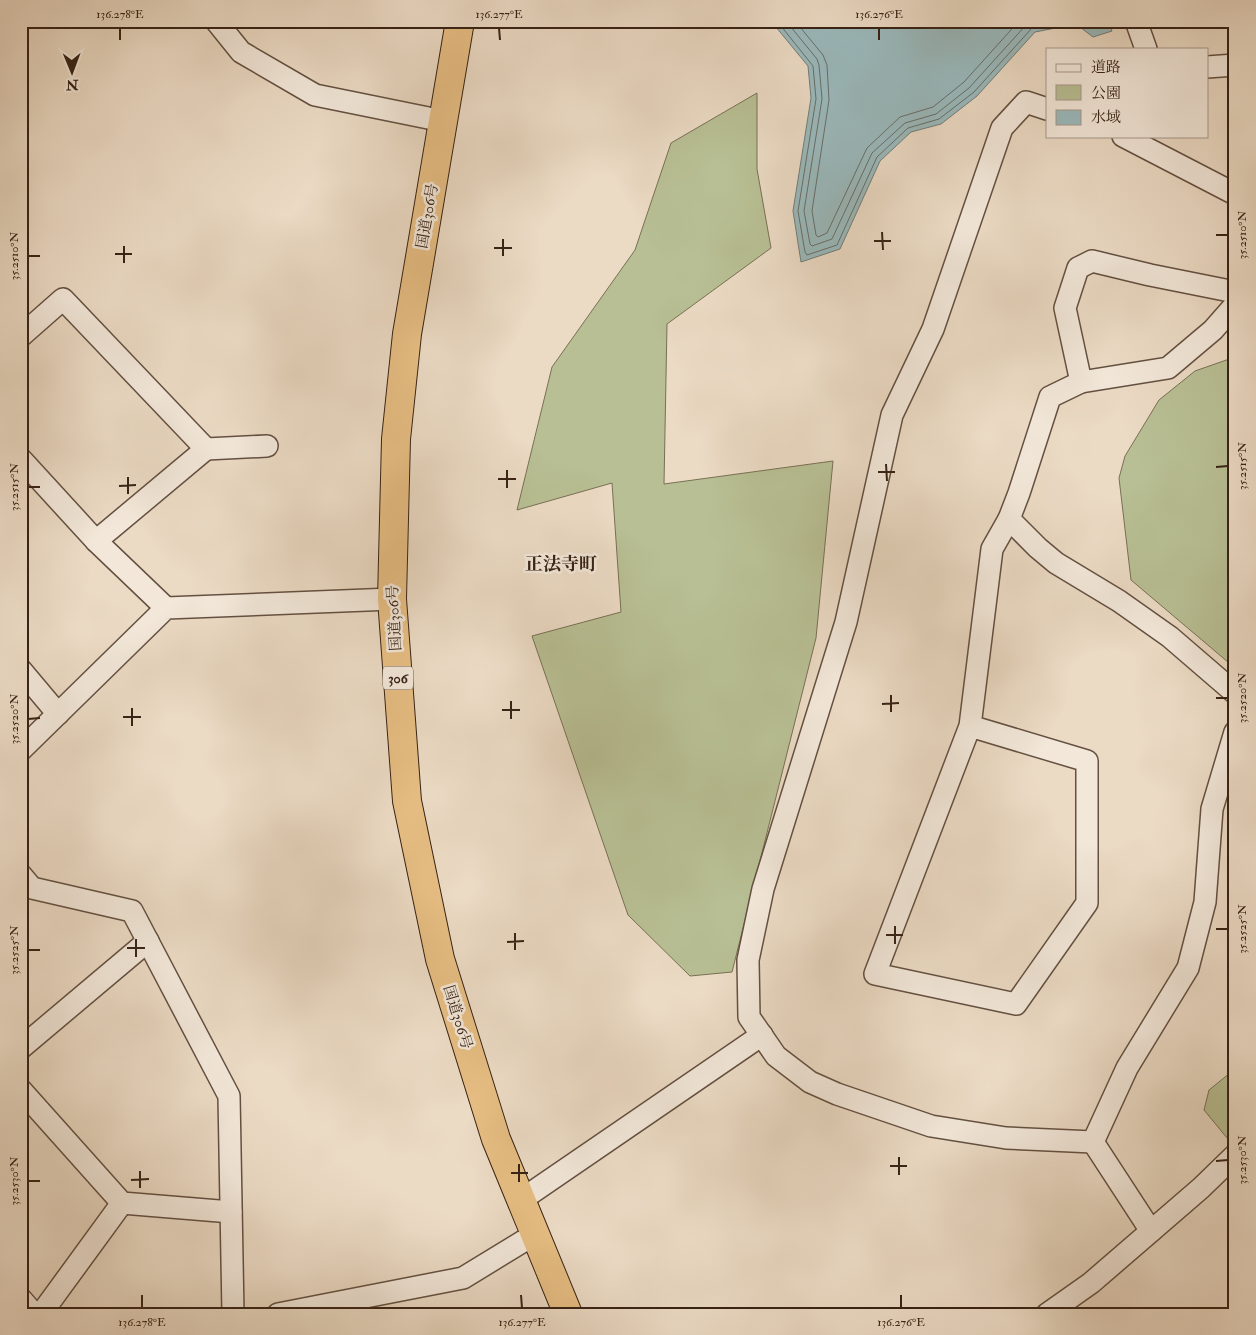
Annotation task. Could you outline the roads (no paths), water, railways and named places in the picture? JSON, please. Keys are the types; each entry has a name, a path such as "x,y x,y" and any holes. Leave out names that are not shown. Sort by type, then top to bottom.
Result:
{"highway":[{"name":"国道306号","path":"460,21 407,334 396,439 392,599 406,801 440,959 496,1140 568,1314"}],"street":[{"path":"216,21 241,52 315,96 443,122"},
{"path":"1136,21 1146,48"},
{"path":"1208,67 1235,65"},
{"path":"1046,94 1026,102 1002,128 933,329 892,415 846,622 763,889 748,960 749,1017 776,1056 810,1082 837,1094 931,1126 1006,1138 1093,1142"},
{"path":"1026,102 1046,109"},
{"path":"1127,138 1235,194"},
{"path":"1080,382 1065,308 1078,268 1092,260 1150,275 1235,292"},
{"path":"21,336 63,299 206,449"},
{"path":"970,726 1087,761 1087,903 1016,1004 874,974 970,726 992,549 1019,493 1050,397 1080,382 1168,368 1213,330 1235,305"},
{"path":"96,541 206,449 268,446"},
{"path":"21,459 96,541 166,608"},
{"path":"1008,519 1056,563 1119,601 1170,637 1235,692"},
{"path":"21,750 166,608 392,599"},
{"path":"21,670 58,714"},
{"path":"1093,1142 1127,1068 1188,968 1205,902 1212,809 1235,732"},
{"path":"21,875 32,888 132,911 230,1096 233,1314"},
{"path":"21,1048 148,940"},
{"path":"520,1200 762,1035"},
{"path":"25,1102 122,1203 232,1212"},
{"path":"1093,1142 1151,1231"},
{"path":"1047,1314 1091,1283 1201,1188 1235,1155"},
{"path":"42,1314 122,1203"},
{"path":"278,1314 463,1278 535,1234"},
{"path":"21,1299 34,1314"}],"water":[{"path":"771,21 1109,21 1112,31 1093,37 1076,24 1035,32 977,96 941,124 911,132 880,161 840,249 801,262 793,211 811,98 808,66"}],"district":[{"name":"正法寺町","path":"561,564"}]}
